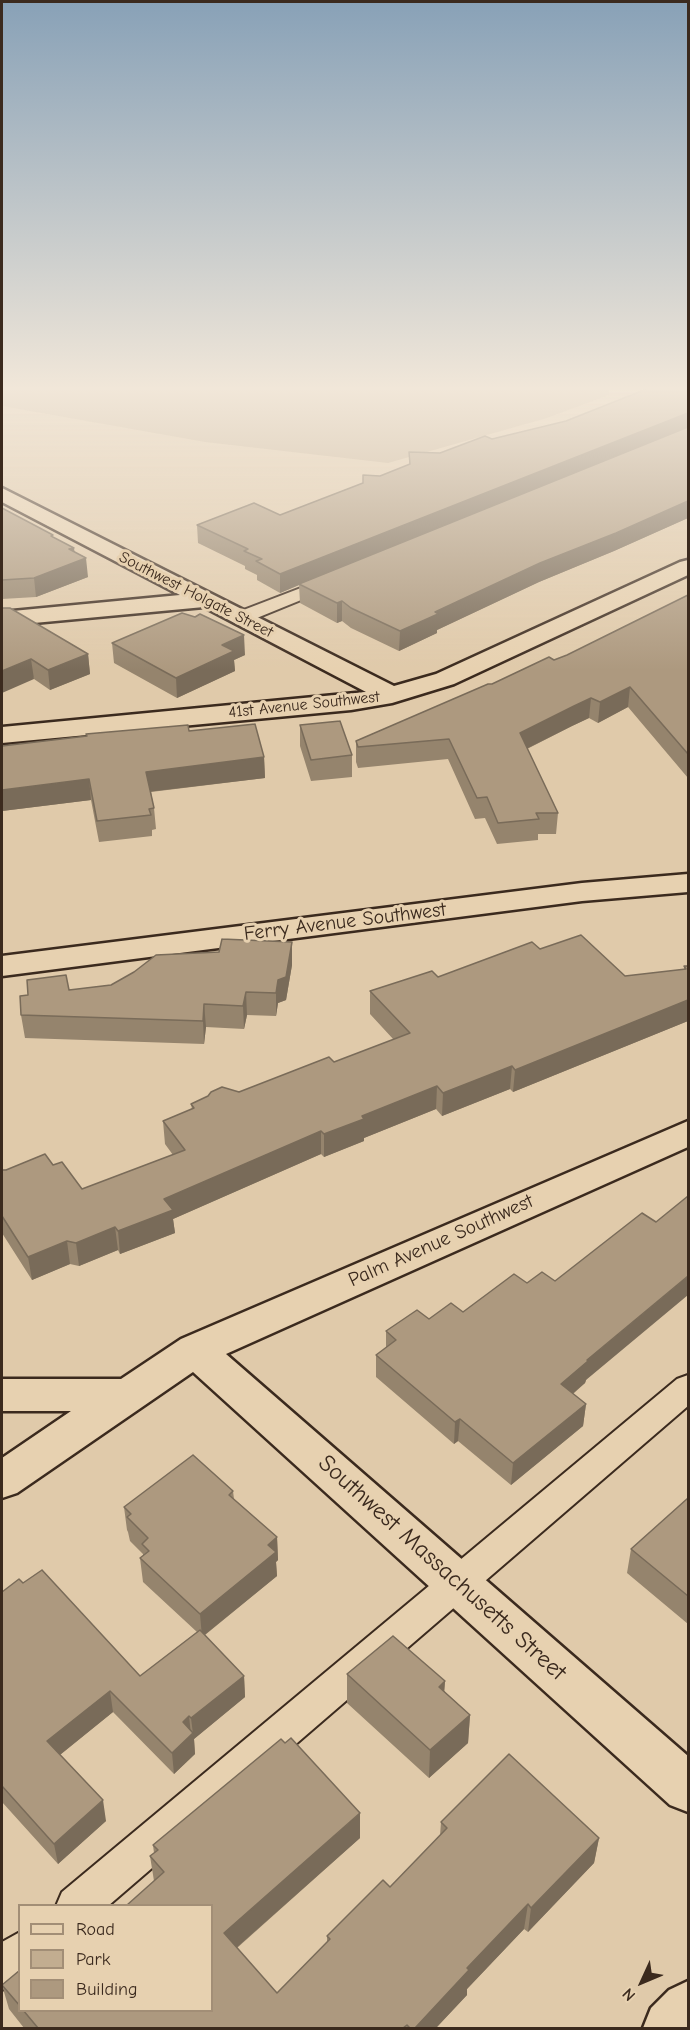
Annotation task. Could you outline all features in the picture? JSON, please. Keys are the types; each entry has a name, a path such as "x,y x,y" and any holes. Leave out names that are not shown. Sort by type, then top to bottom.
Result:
{"street":[{"name":"Southwest Holgate Street","path":"2,494 392,695"},
{"name":"41st Avenue Southwest","path":"2,735 351,702 392,695 445,679 688,567"},
{"path":"2,619 205,600"},
{"name":"Ferry Avenue Southwest","path":"2,966 582,892 688,884"},
{"name":"Palm Avenue Southwest","path":"2,1480 195,1350 688,1133"},
{"name":"Southwest Massachusetts Street","path":"195,1350 458,1581 688,1788"},
{"path":"2,1395 128,1395"},
{"path":"671,2028 688,2009"}],"lane":[{"path":"240,618 347,574"},
{"path":"77,1904 688,1388"},
{"path":"2,1969 18,1955"}],"building":[{"path":"363,481 516,481 280,574 256,561 262,559 244,551 248,549 197,525 254,503 280,515 363,483"},
{"path":"555,481 688,481 688,501 540,563 400,631 351,608 342,601 337,603 299,584"},
{"path":"2,508 53,535 51,536 74,548 69,549 86,558 34,578 2,580"},
{"path":"688,595 688,754 630,687 600,702 591,698 520,733 558,813 536,813 539,819 498,823 487,797 477,798 449,739 358,747 356,741 492,684 549,657 554,660 567,655"},
{"path":"2,608 10,608 88,654 48,670 31,659 2,671"},
{"path":"182,613 195,617 200,614 244,635 222,645 234,651 176,678 112,643"},
{"path":"340,721 352,755 311,760 300,725"},
{"path":"255,724 264,757 146,772 154,808 149,809 151,815 97,821 89,779 2,790 2,746 87,736 86,734 188,725 189,731"},
{"path":"581,935 625,976 686,969 684,966 688,966 688,1000 515,1070 512,1066 443,1093 437,1086 362,1116 364,1119 324,1134 321,1131 164,1199 173,1210 118,1231 115,1227 76,1243 67,1241 28,1257 2,1216 2,1170 45,1154 53,1165 62,1162 82,1189 185,1150 163,1121 194,1108 191,1104 208,1096 211,1092 222,1087 239,1092 329,1057 334,1062 410,1033 370,991 432,971 438,977 532,942 540,949"},
{"path":"222,939 292,942 286,977 278,980 276,993 246,992 243,1006 204,1004 203,1021 21,1015 20,996 28,995 27,980 66,975 69,990 111,985 134,972 156,955 219,952"},
{"path":"688,1196 688,1276 561,1384 586,1404 513,1463 460,1419 455,1422 376,1355 396,1340 386,1331 417,1310 429,1319 451,1303 463,1312 514,1274 527,1283 542,1272 555,1281 642,1213 656,1222"},
{"path":"193,1455 233,1491 229,1495 277,1537 268,1545 276,1552 200,1614 140,1558 149,1551 142,1544 148,1538 127,1517 131,1514 124,1507"},
{"path":"688,1498 688,1596 631,1549"},
{"path":"42,1570 140,1676 200,1630 244,1676 183,1722 193,1733 172,1753 110,1691 47,1741 103,1800 54,1844 2,1786 2,1592 19,1579 23,1583"},
{"path":"393,1636 445,1681 439,1687 470,1715 430,1750 347,1674"},
{"path":"291,1738 360,1813 224,1933 277,1993 330,1939 327,1936 383,1880 390,1887 447,1828 441,1822 509,1754 599,1838 531,1908 528,1904 467,1968 469,1970 415,2028 407,2025 403,2028 38,2028 25,2012 213,2012 213,1904 128,1904 164,1872 150,1856 158,1850 153,1845 281,1739 285,1743"},
{"path":"18,1972 18,2004 2,1985"}]}
